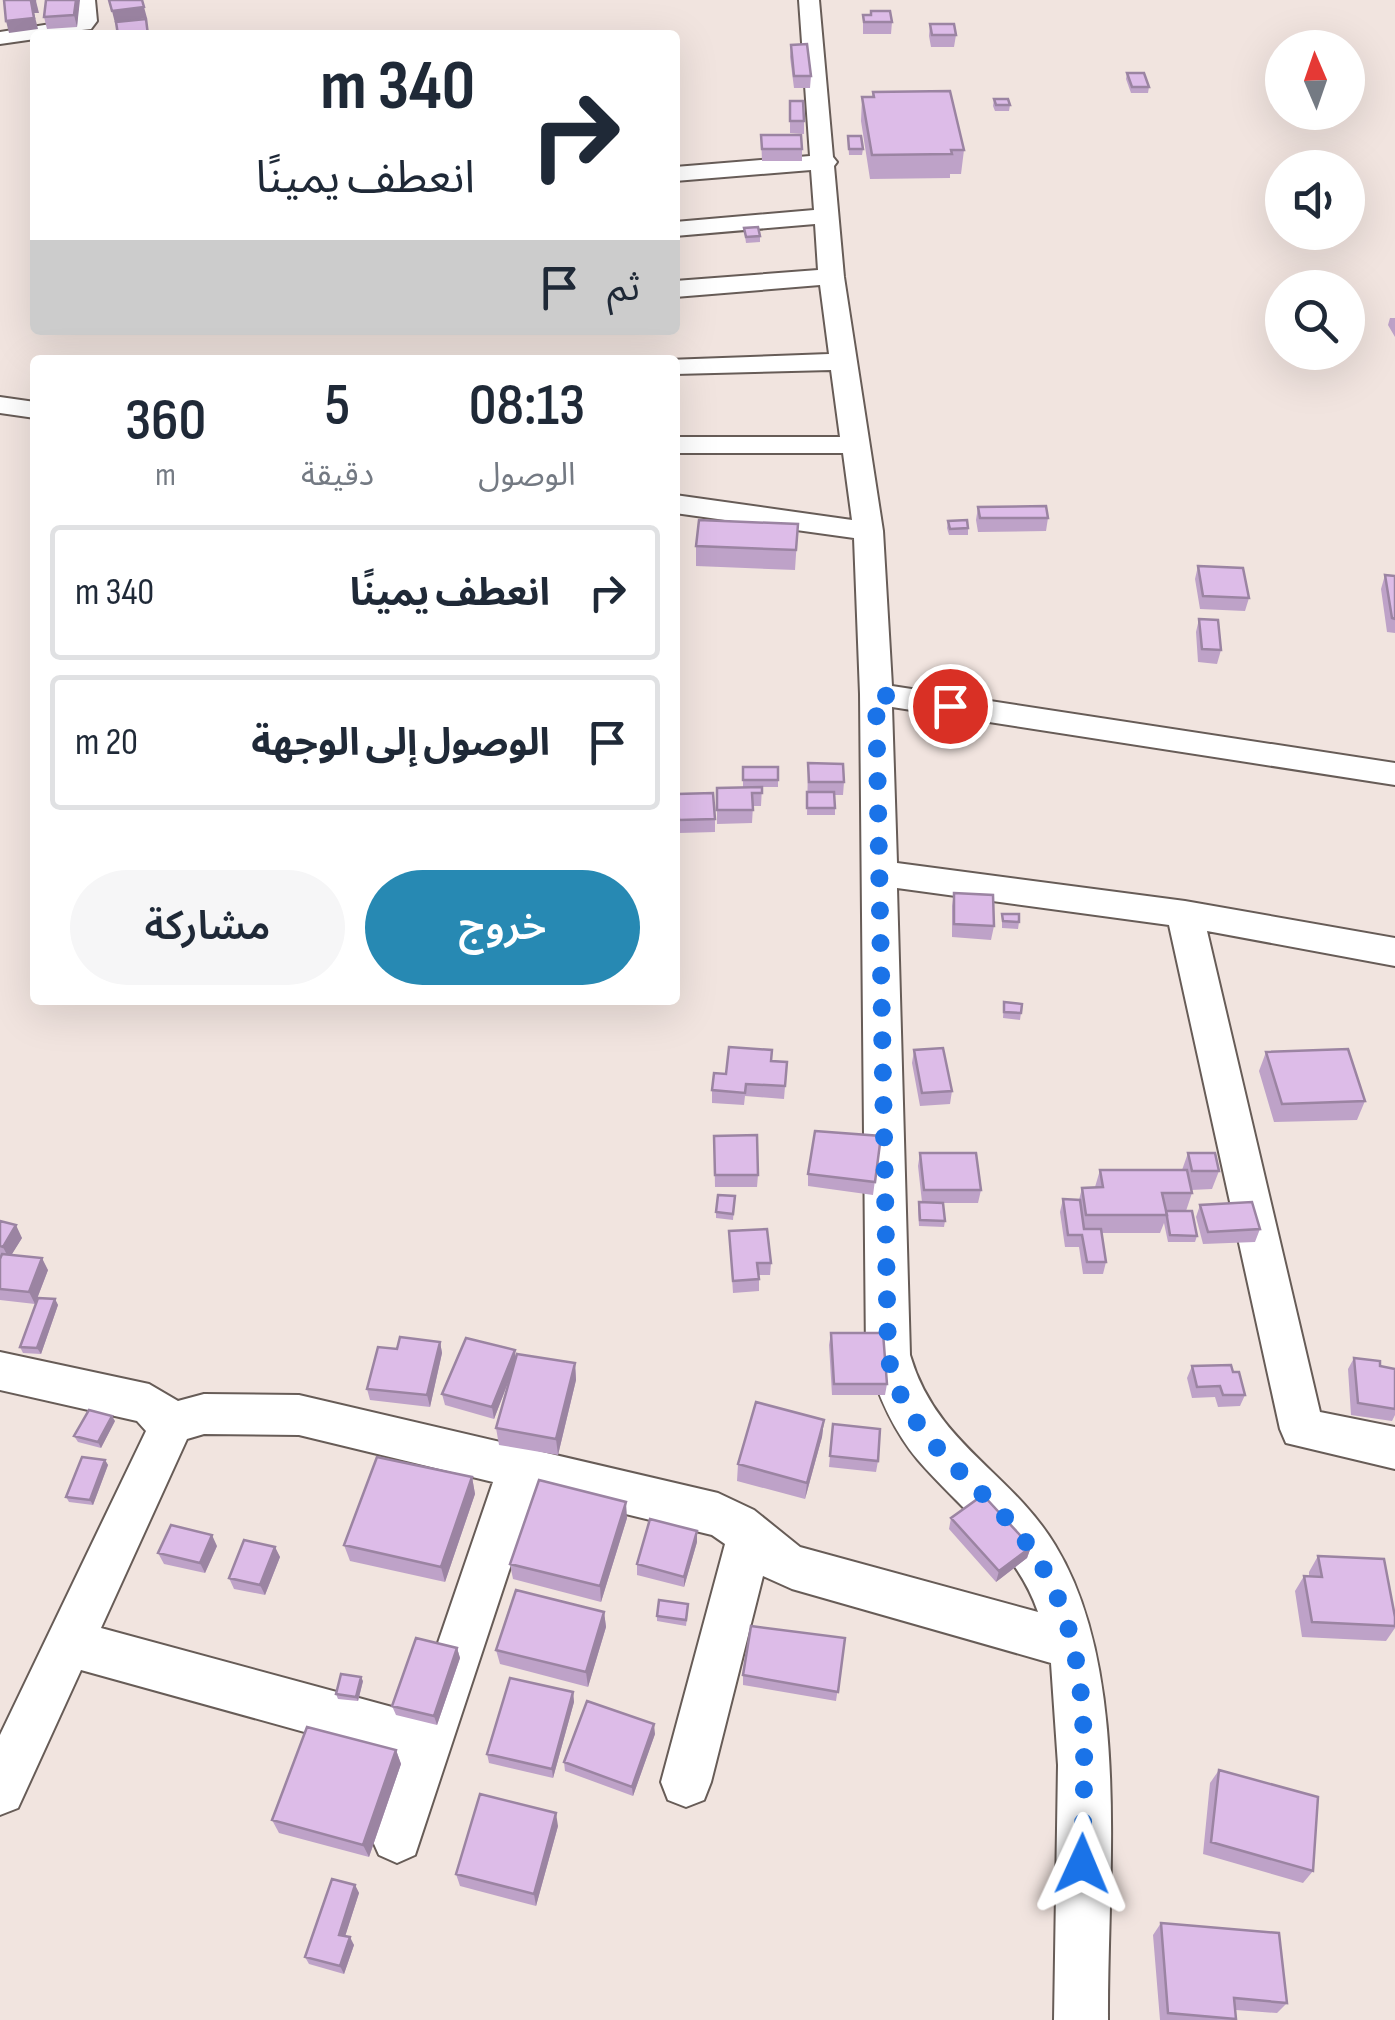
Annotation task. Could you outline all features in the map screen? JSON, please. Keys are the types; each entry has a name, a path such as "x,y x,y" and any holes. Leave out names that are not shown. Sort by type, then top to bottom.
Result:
{"street":[{"path":"48,30 84,24 85,0"},
{"path":"808,0 825,162 831,277 868,531 876,694 886,1306 892,1380 924,1433 1039,1560 1074,1646 1083,1746 1081,2020"},
{"path":"0,38 30,33"},
{"path":"680,174 825,162"},
{"path":"680,228 828,216"},
{"path":"680,290 831,277"},
{"path":"680,366 843,362"},
{"path":"0,405 30,409"},
{"path":"680,445 857,444"},
{"path":"680,505 868,531"},
{"path":"876,694 1395,774"},
{"path":"879,873 1185,914 1395,952"},
{"path":"1185,914 1302,1429 1395,1448"},
{"path":"0,1371 149,1404 168,1424 167,1439 4,1773"},
{"path":"168,1424 204,1414 299,1416 718,1516 735,1524 770,1556 792,1567 1074,1646"},
{"path":"398,1837 520,1470"},
{"path":"686,1782 750,1538"},
{"path":"70,1643 430,1742"}],"building":[{"path":"4,0 36,0 31,1 34,18 6,21"},
{"path":"46,0 76,0 74,15 44,17"},
{"path":"109,0 142,0 144,7 112,11"},
{"path":"871,11 890,11 892,22 864,22 863,15 871,15"},
{"path":"146,19 147,30 117,30 116,22"},
{"path":"930,24 954,24 956,35 932,35"},
{"path":"807,44 811,76 794,76 791,45"},
{"path":"1127,73 1144,73 1149,87 1132,87"},
{"path":"950,91 964,150 951,150 952,154 872,155 862,97 874,97 873,92"},
{"path":"994,99 1008,99 1010,105 996,105"},
{"path":"790,101 803,101 804,121 790,121"},
{"path":"761,135 801,135 802,149 762,149"},
{"path":"848,136 861,136 863,149 849,149"},
{"path":"758,227 760,236 746,237 744,228"},
{"path":"1046,506 1048,518 980,518 978,507"},
{"path":"699,520 798,524 796,550 696,546"},
{"path":"967,520 968,528 950,529 948,521"},
{"path":"1198,566 1243,568 1249,598 1203,596"},
{"path":"1385,575 1395,576 1395,619 1392,618"},
{"path":"1199,619 1218,620 1221,650 1202,649"},
{"path":"808,763 843,764 844,782 809,782"},
{"path":"743,767 778,767 778,780 743,780"},
{"path":"762,787 762,793 752,793 753,810 717,810 717,788"},
{"path":"807,792 834,792 835,808 807,808"},
{"path":"713,793 715,819 680,820 680,794"},
{"path":"954,893 993,895 994,926 954,924"},
{"path":"1002,914 1019,914 1019,922 1003,921"},
{"path":"1004,1002 1022,1004 1021,1013 1004,1012"},
{"path":"729,1047 772,1050 771,1061 787,1062 785,1086 746,1084 745,1093 712,1090 714,1073 726,1074"},
{"path":"943,1048 952,1091 922,1093 914,1050"},
{"path":"1348,1049 1365,1101 1282,1104 1266,1052"},
{"path":"815,1131 881,1136 875,1182 808,1174"},
{"path":"757,1135 758,1175 715,1175 714,1136"},
{"path":"920,1153 976,1153 981,1190 924,1190"},
{"path":"1188,1153 1215,1153 1219,1171 1192,1171"},
{"path":"1100,1170 1187,1170 1192,1193 1162,1193 1167,1215 1086,1215 1082,1188 1103,1187"},
{"path":"718,1195 735,1196 733,1214 716,1212"},
{"path":"1063,1199 1080,1200 1084,1229 1101,1229 1106,1262 1087,1262 1082,1235 1068,1235"},
{"path":"919,1202 943,1203 945,1221 920,1220"},
{"path":"1252,1202 1260,1229 1208,1232 1200,1205"},
{"path":"1166,1211 1192,1211 1197,1236 1170,1235"},
{"path":"0,1221 16,1225 3,1247 0,1246"},
{"path":"767,1229 771,1263 757,1263 759,1279 733,1281 729,1231"},
{"path":"2,1254 42,1258 29,1292 0,1289"},
{"path":"38,1298 55,1299 37,1348 20,1347"},
{"path":"831,1333 883,1333 887,1384 834,1384"},
{"path":"400,1337 440,1342 427,1395 367,1389 378,1347 397,1349"},
{"path":"466,1338 515,1350 492,1407 442,1394"},
{"path":"517,1354 575,1363 556,1439 496,1428"},
{"path":"1354,1358 1380,1361 1380,1366 1395,1369 1395,1409 1358,1403"},
{"path":"1231,1365 1233,1372 1239,1372 1245,1395 1223,1395 1220,1386 1197,1387 1192,1366"},
{"path":"756,1402 824,1420 807,1483 738,1464"},
{"path":"89,1410 112,1416 98,1442 74,1436"},
{"path":"833,1424 880,1429 878,1461 830,1456"},
{"path":"82,1457 105,1460 90,1500 66,1497"},
{"path":"377,1457 472,1477 441,1567 344,1545"},
{"path":"539,1480 626,1502 600,1586 510,1564"},
{"path":"983,1495 1031,1547 999,1571 951,1518"},
{"path":"650,1519 697,1531 684,1577 637,1564"},
{"path":"171,1525 212,1535 200,1563 158,1553"},
{"path":"244,1540 275,1547 260,1585 229,1578"},
{"path":"1318,1556 1384,1559 1395,1626 1312,1622 1304,1576 1322,1577"},
{"path":"516,1590 604,1612 586,1672 496,1650"},
{"path":"659,1600 688,1604 686,1620 657,1616"},
{"path":"751,1626 845,1638 838,1692 743,1675"},
{"path":"416,1638 457,1648 434,1716 392,1706"},
{"path":"341,1674 361,1677 356,1697 336,1694"},
{"path":"510,1678 573,1692 552,1769 487,1754"},
{"path":"587,1701 654,1724 632,1787 564,1762"},
{"path":"307,1727 396,1750 363,1845 272,1820"},
{"path":"1219,1770 1318,1797 1313,1871 1211,1842"},
{"path":"480,1794 556,1813 534,1894 456,1874"},
{"path":"332,1879 355,1885 339,1935 350,1937 340,1966 305,1957"},
{"path":"1161,1923 1279,1933 1287,2003 1234,1998 1236,2019 1168,2013"}],"route":[{"path":"950,706 876,694 888,1355 897,1392 924,1433 1039,1560 1074,1646 1083,1746 1082,1864"}]}
